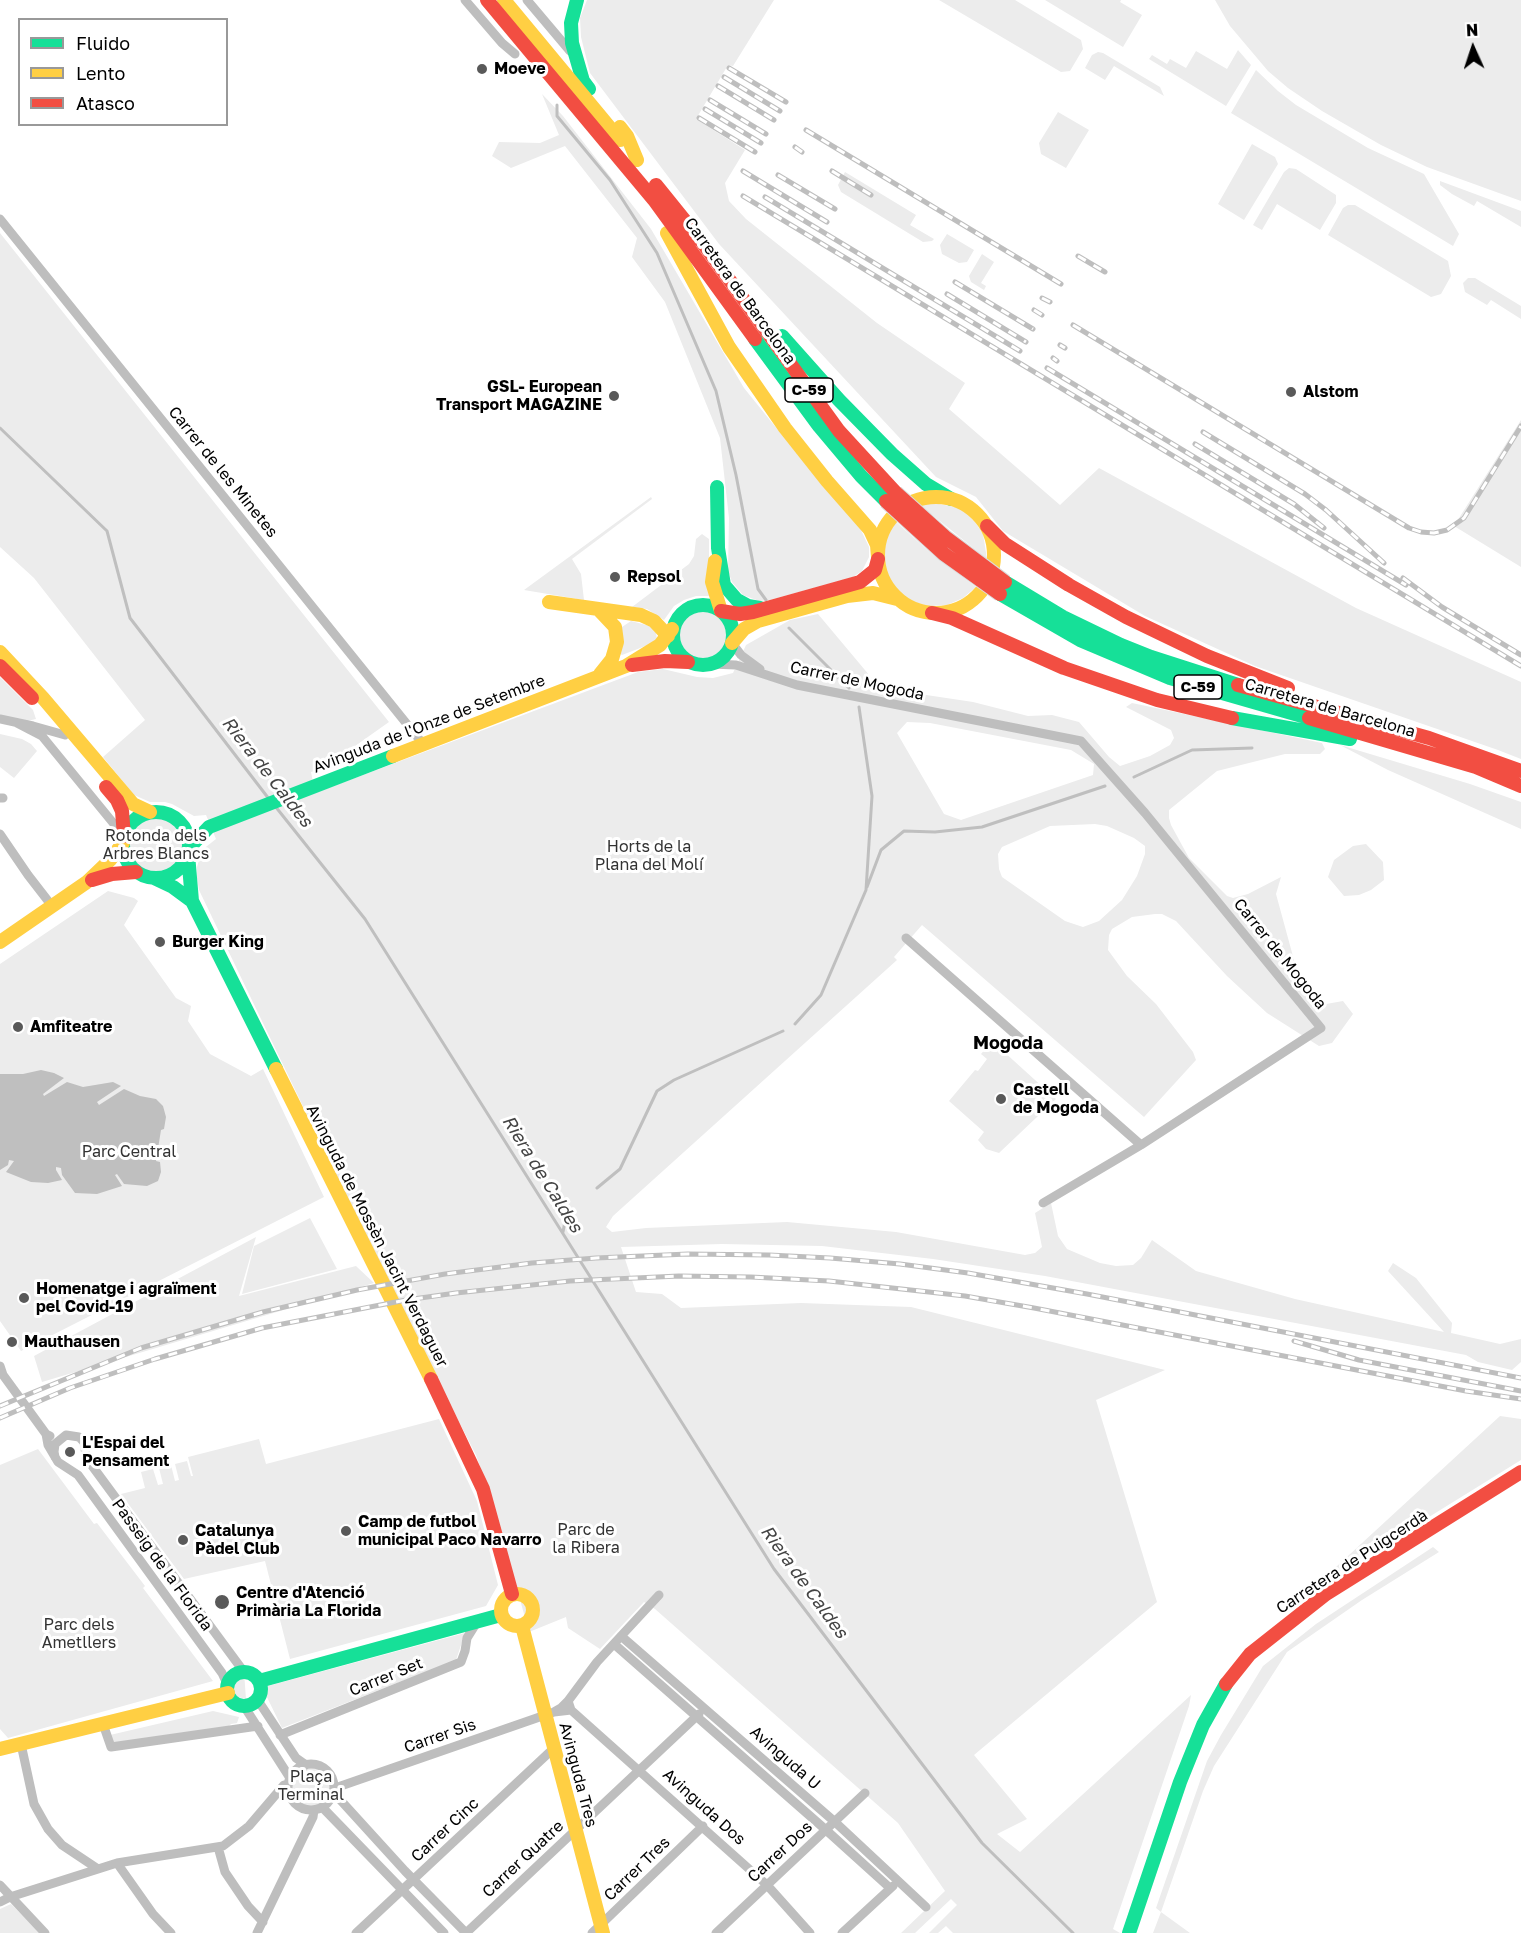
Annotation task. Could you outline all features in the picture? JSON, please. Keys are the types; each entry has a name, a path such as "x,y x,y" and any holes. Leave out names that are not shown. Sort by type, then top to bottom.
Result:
{"main road":[{"name":"Carretera de Barcelona","path":"487,0 654,200 819,426 847,460 891,497"},
{"name":"Carretera de Barcelona","path":"504,0 636,160 730,280 839,431 891,497 938,549 1003,588 1080,640 1170,678 1408,746 1476,767 1521,786"},
{"path":"578,0 571,23 574,58 583,81 627,136 636,160"},
{"path":"515,54 546,69"},
{"path":"654,200 678,255 729,346 785,428 870,530 877,545 885,583 898,600"},
{"path":"730,280 741,289 825,385 892,454 926,484 971,508 1005,544 1069,585 1178,643 1275,684 1331,702 1402,730"},
{"path":"717,487 718,548 724,585 737,600 748,606 765,610"},
{"path":"951,499 939,497 918,499 899,509 882,534 875,570 860,582 765,610 740,614 721,611 703,604 683,611 670,632 675,650 688,662 702,666 711,664 724,657 744,629 758,621 847,596 873,593 898,600 914,609 952,618 1064,668 1157,700 1216,716 1278,728 1408,746"},
{"path":"932,613 947,612 963,607 976,597 989,582 994,554 987,526"},
{"path":"718,548 712,582 721,611 732,626 732,643"},
{"name":"Carretera de Barcelona","path":"1003,588 1082,627 1151,657 1210,677 1402,730 1460,748 1521,771"},
{"path":"549,602 641,615 670,632"},
{"path":"596,678 612,659 617,642 615,627 598,609"},
{"name":"Avinguda de l'Onze de Setembre","path":"188,851 209,827 626,666 656,648 670,632"},
{"path":"0,652 28,680 133,804 150,812 169,815 179,822 188,836 188,851 179,869 172,874 154,878 136,872 112,874 87,882"},
{"name":"Avinguda de l'Onze de Setembre","path":"626,666 665,661 688,662"},
{"path":"0,666 62,732 117,800 123,818 124,856 136,872"},
{"path":"0,942 87,882 110,860 134,820 150,812"},
{"path":"179,822 209,827"},
{"name":"Avinguda de Mossèn Jacint Verdaguer","path":"188,851 192,901 464,1446 483,1489 512,1594"},
{"name":"Avinguda de Mossèn Jacint Verdaguer","path":"154,878 173,887 192,901"},
{"name":"Carretera de Puigcerdà","path":"1129,1933 1180,1782 1203,1725 1221,1690 1250,1654 1326,1594 1521,1472"},
{"path":"512,1594 522,1594 531,1600 534,1610 530,1620 522,1626 509,1624 501,1615 502,1602 512,1594"},
{"path":"259,1681 501,1615"},
{"name":"Avinguda Tres","path":"522,1626 550,1714 554,1748 599,1930"},
{"path":"244,1672 255,1676 259,1681 261,1688 257,1699 244,1706 232,1701 228,1688 234,1675 244,1672"},
{"path":"0,1749 103,1724 228,1688"}],"street":[{"path":"465,0 502,43 515,54"},
{"path":"527,0 574,58"},
{"name":"Carrer de les Minetes","path":"0,219 423,744"},
{"name":"Carrer de Mogoda","path":"732,643 741,656 767,674"},
{"path":"0,659 17,675 28,680"},
{"name":"Carrer de Mogoda","path":"711,664 736,665 797,685 1081,741 1145,813 1321,1028 1141,1145"},
{"path":"43,698 44,705 55,718 62,732"},
{"path":"0,719 62,732"},
{"path":"17,723 42,736 123,839"},
{"path":"0,834 52,906"},
{"path":"906,938 1141,1145 1043,1203"},
{"name":"Passeig de la Florida","path":"0,1366 3,1375 46,1434 57,1442 66,1435 79,1437 84,1442 86,1455 244,1672"},
{"name":"Passeig de la Florida","path":"46,1434 48,1445 56,1457 62,1465 78,1475 86,1485 222,1673 228,1688"},
{"path":"56,1457 54,1448 57,1442"},
{"path":"68,1467 80,1465 86,1455"},
{"path":"570,1705 597,1662 659,1595"},
{"name":"Carrer Set","path":"280,1736 461,1662 467,1638 477,1622"},
{"name":"Avinguda U","path":"621,1636 835,1822 926,1907"},
{"name":"Avinguda U","path":"614,1644 890,1888"},
{"path":"257,1699 296,1758 306,1765"},
{"name":"Carrer Sis","path":"334,1791 570,1705"},
{"name":"Avinguda Dos","path":"570,1705 767,1885 810,1933"},
{"path":"244,1706 289,1781 289,1793 294,1802 304,1808 318,1808 444,1933"},
{"name":"Carrer Quatre","path":"466,1933 705,1708"},
{"path":"103,1724 111,1748 258,1726"},
{"path":"21,1744 34,1804 48,1828 62,1845 98,1869"},
{"name":"Carrer Cinc","path":"356,1933 554,1748"},
{"path":"0,1902 117,1863 223,1846 249,1826 289,1781 296,1769 306,1765 315,1765 329,1773 334,1791 413,1880 466,1933"},
{"path":"258,1933 313,1817 334,1791"},
{"name":"Carrer Dos","path":"716,1933 865,1793"},
{"name":"Carrer Tres","path":"599,1930 703,1826"},
{"path":"218,1847 225,1872 248,1906 263,1922"},
{"path":"117,1863 153,1914 171,1933"},
{"path":"842,1933 899,1880"},
{"path":"0,1885 45,1933"}],"green space":[{"path":"587,0 774,0 733,66 728,65 696,119 745,150 725,183 729,201 746,219 877,323 965,383 949,409 1060,505 1099,468 1356,608 1521,682 1521,759 1255,666 1145,616 1003,531 976,497 936,477 719,244 590,73 581,37 580,18"},
{"path":"939,0 1015,0 1081,40 1083,49 1070,71 1061,72"},
{"path":"1045,0 1121,0 1120,2 1142,15 1123,47"},
{"path":"1215,0 1521,0 1521,201 1427,167 1381,145 1322,111 1268,71 1230,26"},
{"path":"1238,50 1251,65 1226,106 1149,59 1152,55 1167,64 1170,59 1186,68 1196,51 1227,69"},
{"path":"1098,52 1160,87 1164,96 1114,66 1105,80 1085,68 1092,55"},
{"path":"1256,70 1296,105 1368,148 1424,174 1459,234 1453,246 1231,113"},
{"path":"542,94 563,116 651,229 744,388 860,528 869,547 869,557 862,571 853,577 759,601 743,595 732,582 728,571 729,518 720,438 665,302 632,257 637,238 565,146 511,168 492,156 499,142 540,143 559,135"},
{"path":"1058,112 1089,130 1066,168 1041,154 1039,143"},
{"path":"1252,144 1275,157 1278,164 1244,220 1218,204"},
{"path":"1289,168 1296,169 1336,195 1336,203 1320,230 1277,204 1262,230 1253,225 1284,172"},
{"path":"845,172 916,215 910,225 934,239 923,242 841,192 838,185"},
{"path":"1440,181 1521,211 1521,227 1477,201 1474,206 1452,194 1440,185"},
{"path":"1355,205 1448,261 1451,276 1441,294 1431,297 1328,235 1343,208"},
{"path":"0,233 389,722 324,768 311,772 315,793 638,672 663,669 697,677 713,678 733,673 746,645 790,620 818,614 880,688 973,702 1028,716 1052,715 1079,722 1109,757 1120,766 1150,756 1170,745 1174,738 1171,730 1126,707 1132,703 1322,743 1325,749 1320,754 1285,754 1217,771 1169,810 1169,818 1189,858 1227,896 1233,898 1248,894 1281,877 1276,894 1294,960 1287,974 1315,1006 1343,1001 1353,1014 1332,1043 1319,1046 1267,1013 1227,976 1176,921 1162,914 1132,917 1112,929 1109,935 1108,950 1127,976 1156,1004 1193,1052 1196,1060 1144,1117 922,925 894,957 897,960 613,1216 606,1227 612,1232 646,1228 787,1222 896,1232 1025,1255 1035,1253 1042,1247 1035,1213 1051,1203 1058,1236 1067,1249 1100,1263 1116,1266 1133,1265 1141,1258 1152,1240 1196,1271 1295,1299 1444,1332 1388,1271 1393,1263 1416,1278 1452,1323 1451,1333 1500,1344 1521,1339 1521,1362 1512,1370 1478,1362 1466,1355 1045,1276 933,1259 822,1246 722,1244 621,1247 636,1292 662,1294 681,1308 801,1303 911,1307 1165,1370 1096,1400 1157,1602 974,1755 1027,1819 997,1834 1020,1852 1191,1695 1113,1929 1120,1933 953,1933 946,1926 938,1933 929,1933 957,1905 951,1899 915,1933 901,1933 945,1891 898,1823 655,1609 644,1602 600,1649 568,1628 566,1617 529,1632 494,1506 476,1455 386,1279 199,890 197,867 202,850 216,839 206,815 194,816 172,804 150,802 134,795 103,757 145,720 34,578 0,547","holes":["907,722 930,723 1071,750 1094,764 1093,775 961,820 944,814 897,733","1095,824 1107,826 1134,838 1145,846 1145,854 1137,876 1122,900 1099,921 1083,927 1065,921 1002,877 998,854 1002,847 1050,826"]},
{"path":"947,234 974,250 967,262 959,263 942,254 940,245"},
{"path":"982,254 994,262 981,283 986,286 984,290 971,282 969,276"},
{"path":"1468,278 1475,278 1521,306 1521,319 1491,300 1487,305 1465,292 1463,283"},
{"path":"1521,420 1521,567 1454,526"},
{"path":"651,497 652,499 572,559 581,574 584,600 524,590"},
{"path":"933,503 956,507 975,522 983,534 987,559 920,505"},
{"path":"896,522 933,555 976,587 963,598 947,605 929,606 913,602 899,593 889,580 884,565 883,548 888,532"},
{"path":"702,534 709,539 709,596 696,596 684,600 674,606 664,620 647,609 632,607 689,564 694,556 696,539"},
{"path":"696,605 708,605 719,610 727,618 732,635 730,647 719,660 708,665 696,665 685,660 677,652 672,641 672,629 677,618 685,610"},
{"path":"631,621 650,626 656,633 657,639 622,655 620,654 622,627"},
{"path":"0,677 33,710 36,719 27,721 0,716"},
{"path":"0,734 22,739 37,751 14,778 0,767"},
{"path":"1340,745 1470,784 1521,802 1521,829 1388,770"},
{"name":"Rotonda dels Arbres Blancs","path":"156,812 168,815 179,822 186,833 189,845 186,857 179,868 168,875 156,878 144,875 133,868 126,857 123,845 126,833 133,822 144,815"},
{"path":"1366,844 1383,862 1384,880 1371,890 1359,895 1344,896 1328,877 1334,860 1353,846"},
{"name":"Parc Central","path":"108,891 138,901 124,925 176,998 191,1006 188,1021 210,1054 251,1076 263,1069 324,1197 21,1351 0,1321 0,964"},
{"path":"992,1041 1056,1099 999,1153 986,1149 978,1140 984,1132 949,1101 987,1059 981,1054"},
{"path":"310,1218 337,1269 242,1294 254,1246"},
{"path":"256,1237 239,1296 356,1266 374,1283 42,1382 34,1356"},
{"path":"1500,1416 1521,1419 1521,1460 1311,1590"},
{"name":"Camp de futbol municipal Paco Navarro","path":"439,1419 477,1501 498,1585 486,1606 290,1659 265,1561 184,1579 121,1494 145,1488 141,1472 153,1469 158,1485 163,1484 159,1468 171,1465 175,1481 179,1480 175,1464 187,1461 191,1476 193,1476 188,1457 259,1439 266,1464"},
{"name":"Parc dels Ametllers","path":"38,1449 94,1524 97,1523 145,1586 143,1588 213,1681 8,1738 0,1729 0,1465"},
{"path":"1433,1547 1439,1552 1362,1600 1287,1652 1214,1766 1203,1791 1161,1912 1156,1908 1207,1761 1263,1666 1316,1624"},
{"path":"465,1633 456,1660 282,1728 264,1691 268,1686"},
{"path":"244,1672 246,1699 238,1697 232,1701 227,1684 234,1675"},
{"path":"213,1711 239,1717 237,1723 228,1727 113,1744 110,1735"},
{"name":"Plaça Terminal","path":"311,1764 327,1771 334,1787 327,1803 311,1810 295,1803 288,1787 295,1771"},
{"path":"11,1904 41,1933 0,1933 0,1909"},
{"path":"1161,1912 1190,1933 1153,1933"}],"shaded area":[{"path":"41,1070 64,1078 43,1094 44,1096 67,1082 83,1087 113,1082 121,1086 97,1102 99,1105 124,1089 140,1096 156,1099 163,1106 166,1117 164,1129 161,1130 156,1161 160,1162 161,1172 158,1181 147,1186 124,1184 117,1174 115,1175 122,1186 97,1194 75,1193 62,1175 61,1168 56,1167 56,1170 62,1180 48,1183 31,1182 6,1172 14,1161 9,1160 8,1165 0,1170 0,1074 23,1074"}],"waterway":[{"path":"557,105 557,116 610,180 657,253 716,391 736,475 758,589 766,600"},
{"name":"Riera de Caldes","path":"0,428 107,531 130,618 269,799"},
{"path":"789,628 849,688"},
{"path":"795,1024 821,995 866,890 872,796 859,707"},
{"path":"1134,777 1192,750 1252,748"},
{"path":"867,887 881,850 904,831 935,832 982,827 1105,786"},
{"name":"Riera de Caldes","path":"275,806 365,919 774,1569 982,1843 1073,1933"},
{"path":"597,1188 620,1169 657,1091 674,1080 783,1031"},
{"path":"563,1232 567,1210"}],"railway":[{"path":"729,68 786,102"},
{"path":"724,77 780,111"},
{"path":"718,86 774,120"},
{"path":"710,100 766,134"},
{"path":"705,109 761,143"},
{"path":"699,118 755,152"},
{"path":"806,130 1061,284"},
{"path":"795,147 802,152"},
{"path":"743,171 827,222"},
{"path":"832,171 871,195"},
{"path":"778,175 835,209"},
{"path":"743,196 1521,666"},
{"path":"765,197 1020,351"},
{"path":"1078,256 1105,272"},
{"path":"955,282 1033,329"},
{"path":"947,294 1026,342"},
{"path":"1042,298 1050,302"},
{"path":"1034,310 1042,315"},
{"path":"1073,325 1409,528 1421,532 1434,533 1447,530 1464,518 1521,426"},
{"path":"1060,345 1065,348"},
{"path":"1053,358 1057,361"},
{"path":"1047,368 1406,585"},
{"path":"1203,432 1305,494 1384,563"},
{"path":"1195,444 1294,504 1324,528"},
{"path":"1403,578 1442,607 1521,655"},
{"path":"0,1406 141,1348 263,1312 357,1290 445,1274 532,1263 688,1254 830,1258 968,1273 1521,1378"},
{"path":"0,1418 70,1388 155,1359 262,1328 406,1300 456,1293 570,1281 679,1276 829,1281 965,1296 1466,1391 1521,1399"},
{"path":"1294,1341 1359,1360 1521,1391"}],"traffic: fast":[{"path":"577,0 571,23 572,43 583,81 589,89"},
{"path":"782,336 839,400 892,454 926,484 951,499"},
{"path":"755,339 819,426 861,476 886,501"},
{"path":"717,487 718,548 724,585 737,600 748,606 760,608"},
{"path":"1005,582 1063,617 1121,645 1238,685"},
{"path":"1000,594 1080,640 1170,678 1309,718"},
{"path":"697,605 709,605 725,613 731,623 733,635 731,647 725,657 709,665 697,665 681,657 673,641 673,629 681,613 697,605"},
{"path":"1232,718 1350,739"},
{"path":"189,848 209,827 393,756"},
{"path":"156,812 169,815 179,822 186,832 189,845 186,858 179,868 169,875 156,878 143,875 133,868 126,858 123,845 126,832 133,822 143,815 156,812"},
{"path":"188,854 192,901 276,1069"},
{"path":"154,878 173,887 192,901"},
{"path":"259,1681 501,1615"},
{"path":"244,1672 256,1677 261,1689 256,1701 244,1706 232,1701 227,1689 232,1677 244,1672"},
{"path":"1129,1933 1180,1782 1203,1725 1226,1684"}],"traffic: slow":[{"path":"504,0 620,140"},
{"path":"620,127 627,136 637,160"},
{"path":"667,233 729,347 785,428 870,530 877,545 878,557"},
{"path":"936,497 958,501 977,514 990,533 994,555 990,577 977,596 958,609 936,613 914,609 895,596 882,577 878,555 882,533 895,514 914,501 936,497"},
{"path":"715,561 712,582 721,611"},
{"path":"732,643 744,629 758,621 847,596 873,593 897,599"},
{"path":"549,602 641,615 654,621 668,636"},
{"path":"598,609 615,627 617,642 612,659 600,674"},
{"path":"393,756 626,666 660,645 672,629"},
{"path":"0,652 43,698 133,804 150,812"},
{"path":"0,942 87,882 110,860 123,843"},
{"path":"276,1069 431,1379"},
{"path":"517,1594 528,1599 533,1610 528,1621 517,1626 506,1621 501,1610 506,1599 517,1594"},
{"path":"522,1626 603,1933"},
{"path":"0,1749 228,1693"}],"traffic: jam":[{"path":"487,0 654,200 755,339"},
{"path":"656,185 702,242 839,431 896,493"},
{"path":"896,493 945,537 1005,582"},
{"path":"886,501 944,554 1000,594"},
{"path":"987,526 1005,544 1069,585 1126,617 1207,656 1288,688"},
{"path":"721,611 740,614 753,612 860,582 875,570 878,559"},
{"path":"932,613 952,618 1064,668 1157,700 1232,718"},
{"path":"632,665 665,661 688,662"},
{"path":"0,666 32,698"},
{"path":"1238,685 1429,738 1521,771"},
{"path":"1309,718 1476,767 1521,786"},
{"path":"106,787 117,800 122,811 124,836"},
{"path":"92,880 112,874 136,872"},
{"path":"431,1379 483,1489 512,1594"},
{"path":"1226,1684 1250,1654 1326,1594 1521,1472"}],"place":[{"name":"Moeve","path":"482,69"},
{"name":"Alstom","path":"1291,392"},
{"name":"GSL- European Transport MAGAZINE","path":"614,396"},
{"name":"Repsol","path":"615,577"},
{"name":"Burger King","path":"160,942"},
{"name":"Amfiteatre","path":"18,1027"},
{"name":"Castell de Mogoda","path":"1001,1099"},
{"name":"Homenatge i agraïment pel Covid-19","path":"24,1298"},
{"name":"Mauthausen","path":"12,1342"},
{"name":"L'Espai del Pensament","path":"70,1452"},
{"name":"Camp de futbol municipal Paco Navarro","path":"346,1531"},
{"name":"Catalunya Pàdel Club","path":"183,1540"},
{"name":"Centre d'Atenció Primària La Florida","path":"222,1602"}],"district":[{"name":"Mogoda","path":"1008,1043"}],"park label":[{"name":"Horts de la Plana del Molí","path":"649,856"},
{"name":"Parc de la Ribera","path":"586,1539"}]}
